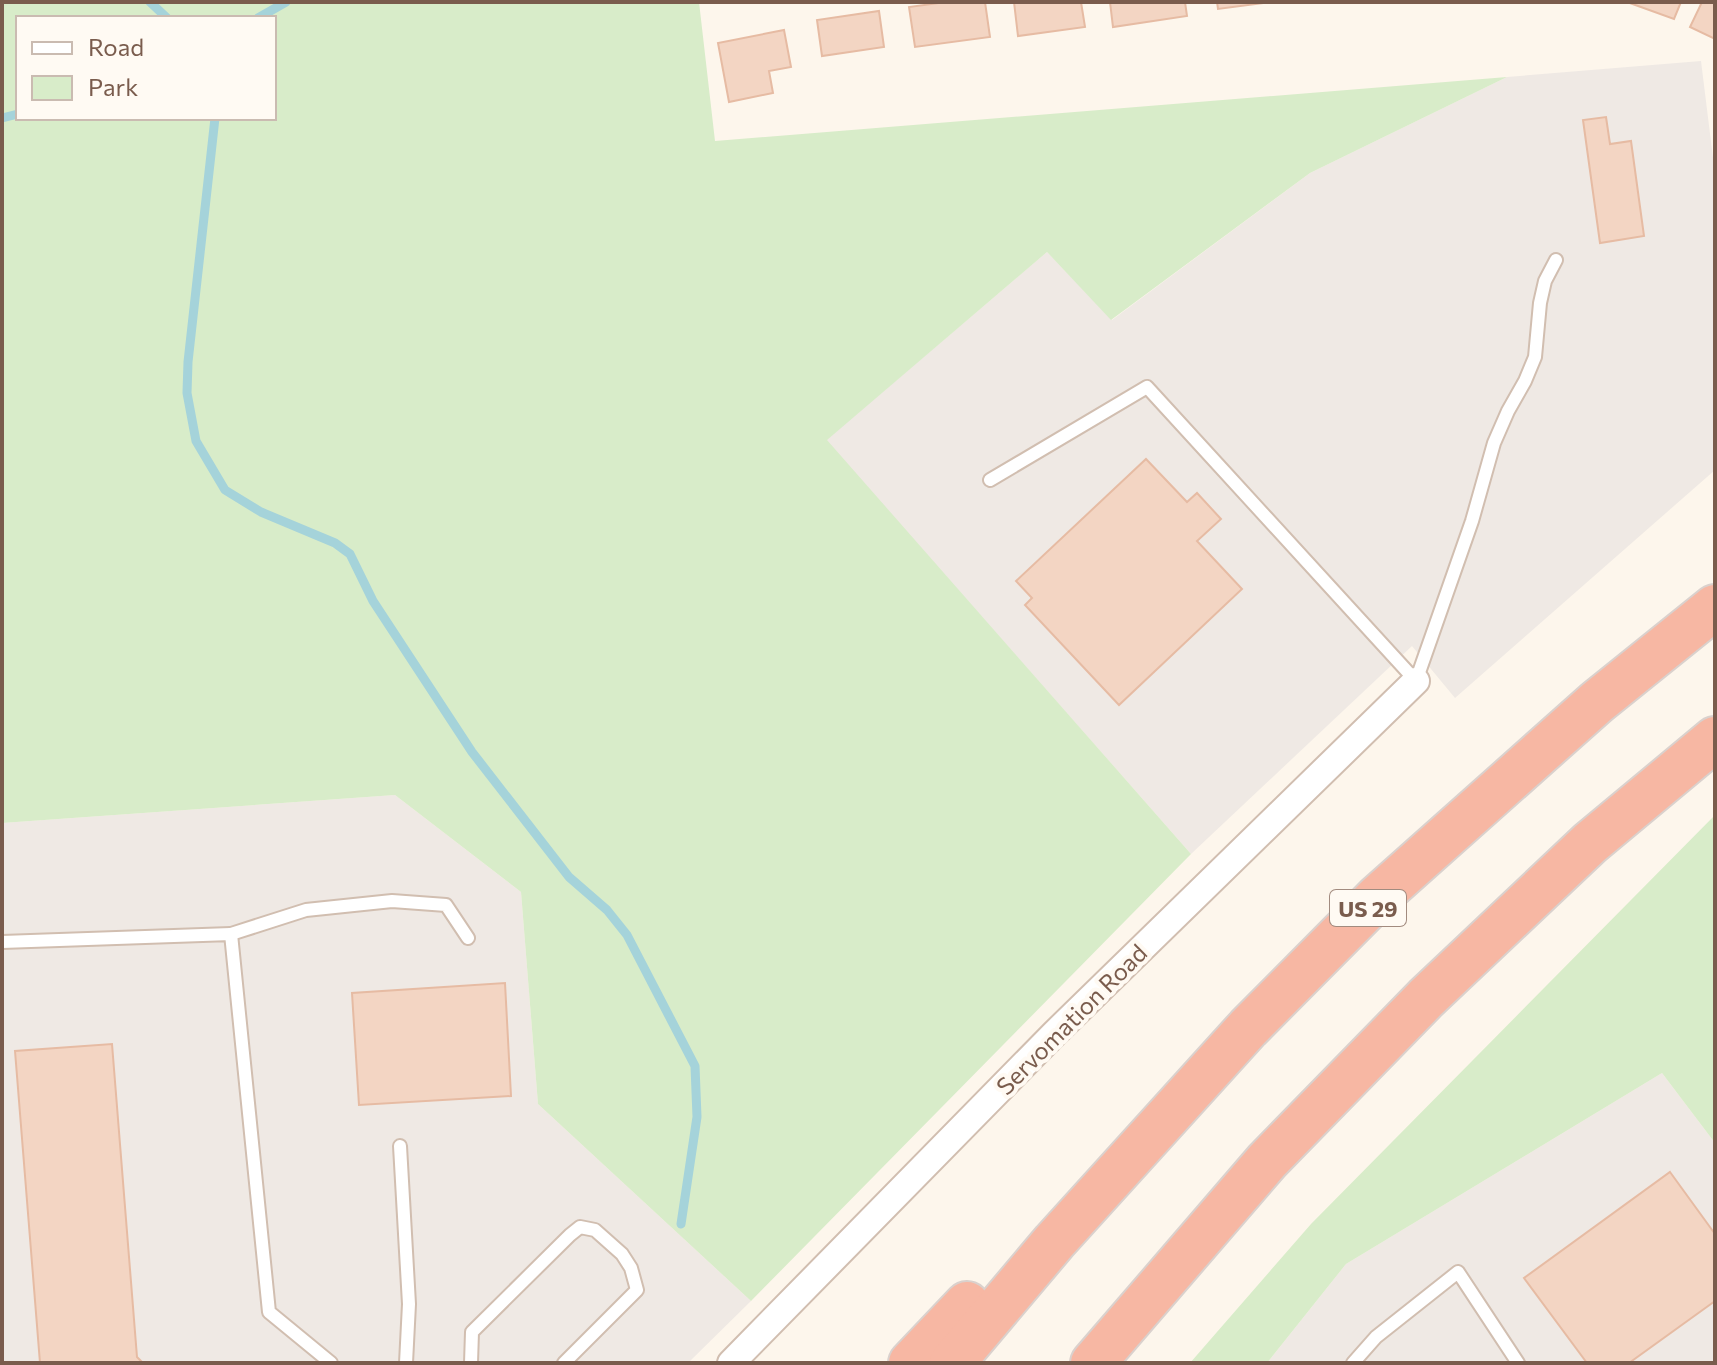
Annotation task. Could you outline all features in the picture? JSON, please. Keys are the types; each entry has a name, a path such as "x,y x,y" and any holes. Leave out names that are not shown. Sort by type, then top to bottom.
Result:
{"highway":[{"name":"US 29","path":"952,1363 1054,1242 1248,1028 1378,897 1597,702 1715,607"},
{"path":"1093,1363 1267,1161 1426,998 1590,843 1715,739"},
{"path":"911,1363 967,1303 1054,1242"}],"street":[{"name":"Servomation Road","path":"731,1363 1054,1034 1416,681"}],"lane":[{"path":"990,480 1147,387 1416,681 1472,521 1494,443 1535,357 1540,303 1545,281 1556,260"},
{"path":"2,942 231,934 306,910 392,901 446,905 468,938"},
{"path":"231,934 269,1312 331,1363"},
{"path":"400,1146 409,1304 406,1363"},
{"path":"471,1363 472,1332 580,1227 595,1230 622,1254 631,1268 637,1290 564,1363"},
{"path":"1353,1363 1376,1337 1458,1272 1518,1363"}],"shaded area":[{"path":"1701,61 1715,174 1715,470 1455,698 1412,646 1191,854 826,440 1047,252 1112,320 1310,173 1507,77"},
{"path":"395,795 521,892 538,1104 751,1301 688,1363 2,1363 2,823"},
{"path":"1662,1073 1715,1143 1715,1363 1267,1363 1346,1264"}],"green space":[{"path":"2,2 699,2 715,141 1507,77 1310,173 1111,320 1047,252 827,440 1191,854 751,1301 538,1104 521,892 395,795 2,823"},
{"path":"1715,815 1715,1143 1662,1073 1346,1264 1267,1363 1190,1363 1311,1224"}],"building":[{"path":"946,2 985,2 990,37 915,47 909,7"},
{"path":"1014,2 1081,2 1085,27 1018,36"},
{"path":"1110,2 1185,2 1187,16 1113,27"},
{"path":"1217,2 1271,2 1218,9"},
{"path":"1627,2 1681,2 1674,19"},
{"path":"1702,2 1715,2 1715,39 1690,27"},
{"path":"879,11 884,47 822,56 817,20"},
{"path":"784,30 791,67 769,71 773,93 729,102 718,43"},
{"path":"1606,117 1610,144 1631,141 1644,236 1600,243 1583,120"},
{"path":"1146,459 1187,502 1197,493 1221,519 1197,541 1242,589 1119,705 1025,605 1032,598 1016,581"},
{"path":"505,983 511,1096 359,1105 352,993"},
{"path":"112,1044 137,1357 143,1363 40,1363 15,1051"},
{"path":"1670,1172 1715,1234 1715,1301 1629,1363 1587,1363 1524,1278"}],"waterway":[{"path":"150,2 165,16"},
{"path":"262,16 286,2"},
{"path":"2,118 16,114"},
{"path":"215,120 188,362 187,393 196,441 225,490 261,512 335,543 350,554 373,601 472,752 569,877 607,910 627,935 695,1066 697,1117 681,1224"}]}
